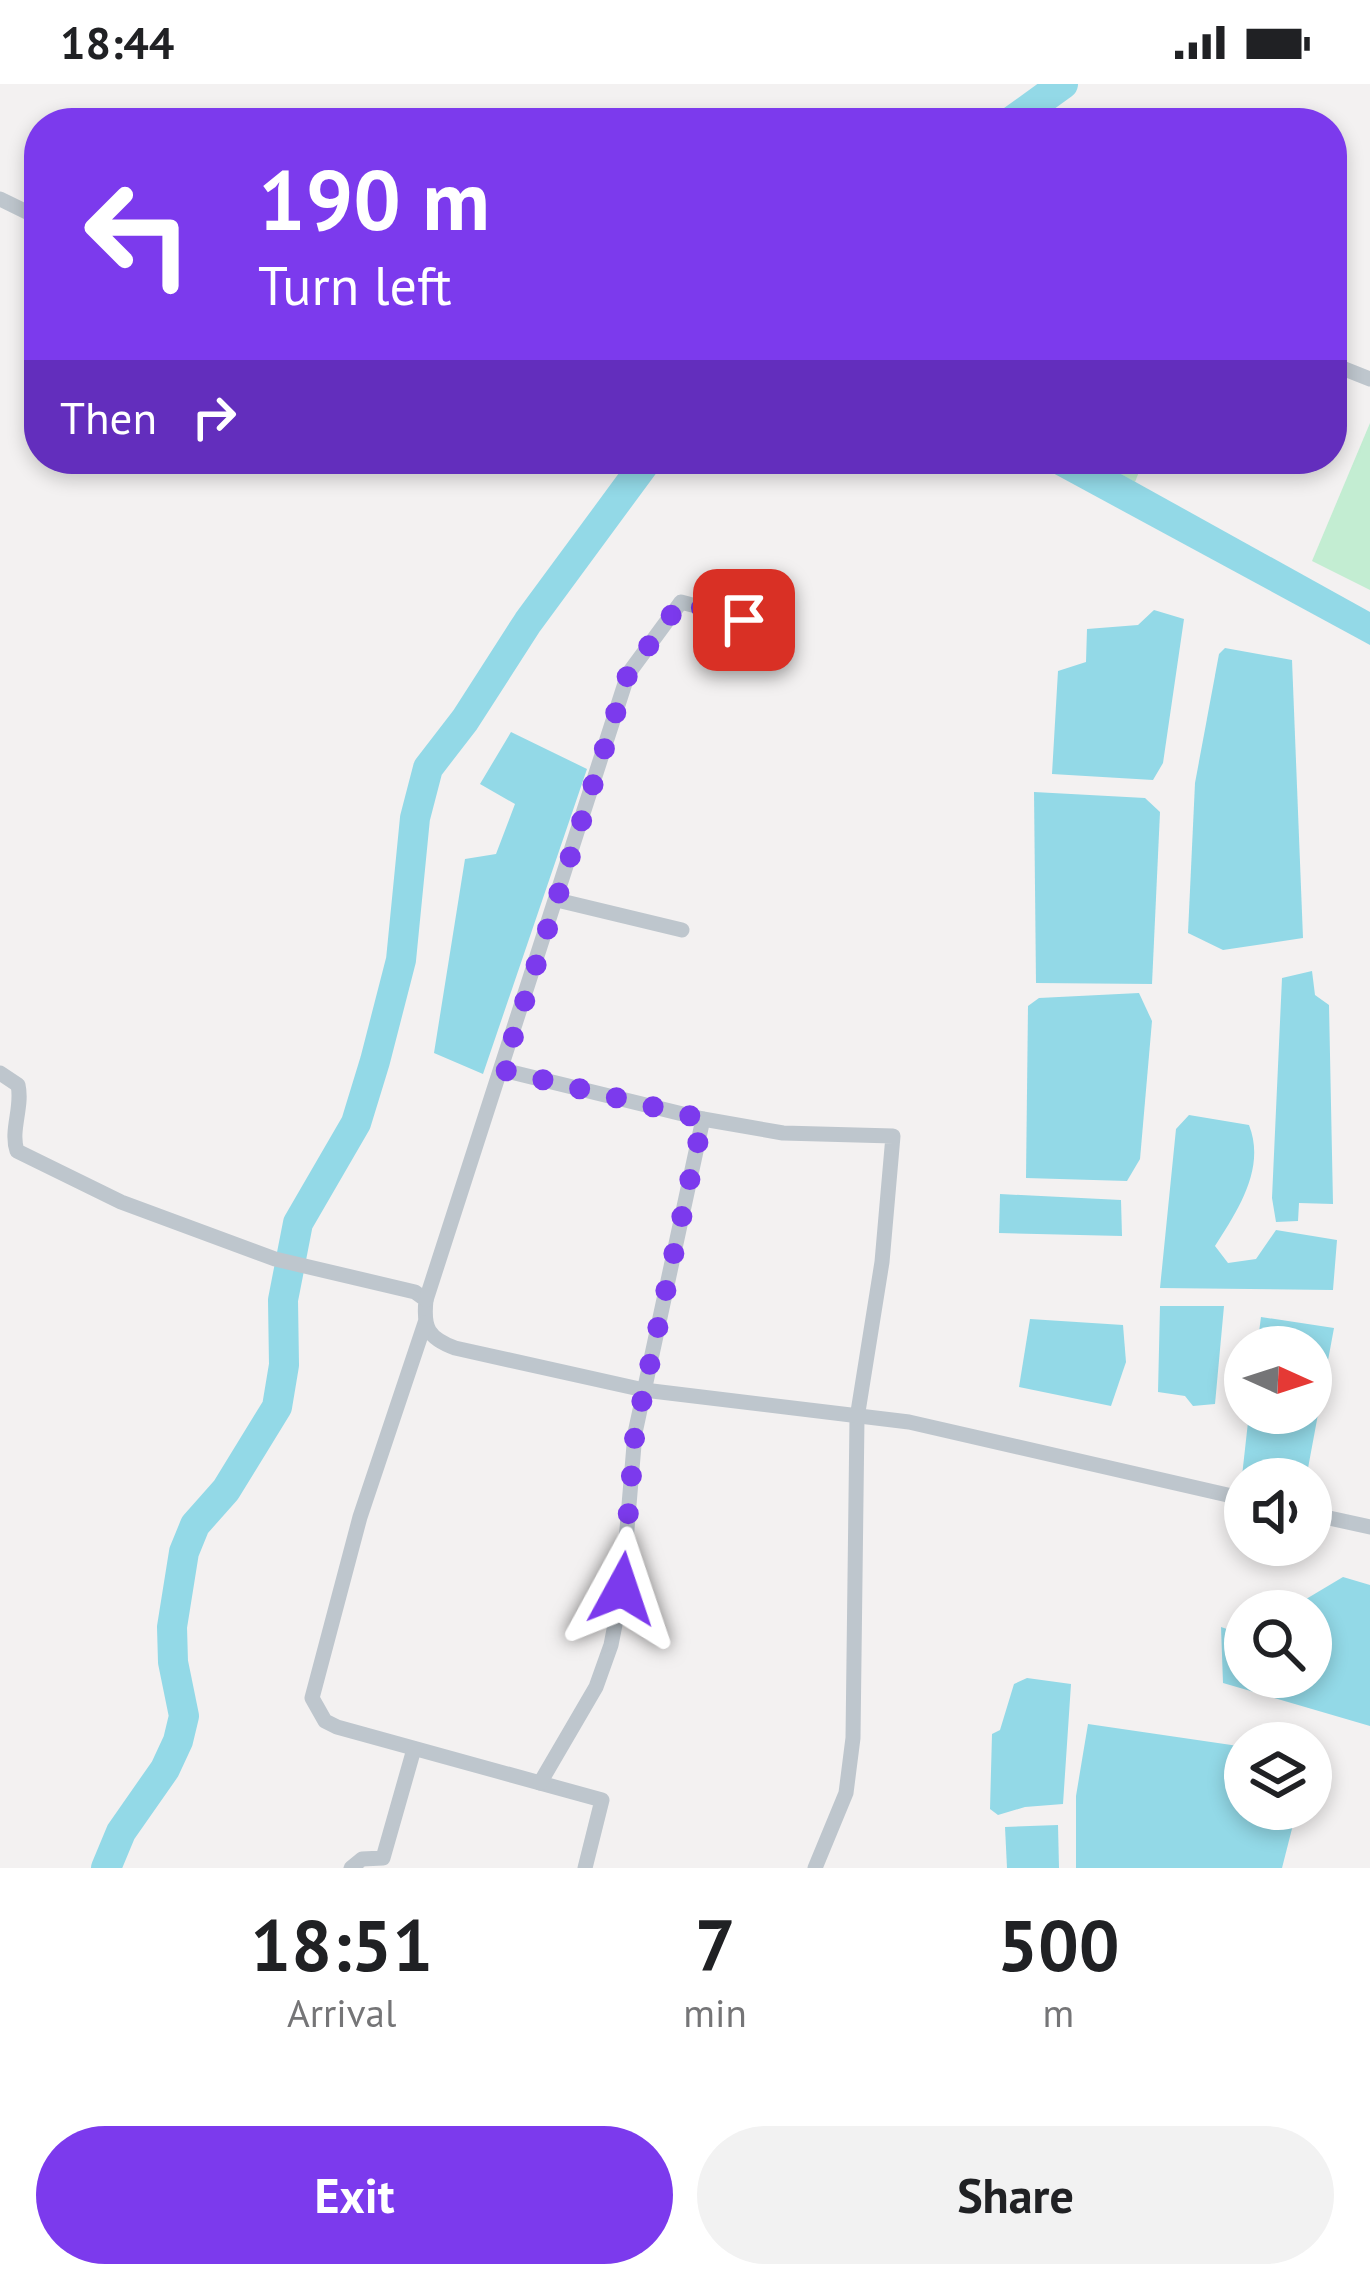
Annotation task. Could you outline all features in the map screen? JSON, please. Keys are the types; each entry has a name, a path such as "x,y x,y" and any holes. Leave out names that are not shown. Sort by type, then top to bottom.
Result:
{"street":[{"path":"585,1868 602,1800 337,1727 325,1721 312,1697 360,1517 424,1323 426,1300 628,674 681,602 744,620"},
{"path":"556,900 682,931"},
{"path":"503,1070 703,1119 807,1136 893,1136 882,1262 857,1418 853,1738 846,1793 815,1868"},
{"path":"0,1072 18,1084 22,1100 13,1144 17,1151 121,1202 274,1259 415,1292 426,1300"},
{"path":"540,1784 606,1666 622,1589 632,1454 703,1119"},
{"path":"424,1323 434,1341 455,1348 644,1390 909,1422 1224,1494"},
{"path":"1332,1519 1370,1527"},
{"path":"351,1868 362,1859 383,1858 414,1749"}],"green space":[{"path":"1370,423 1370,590 1312,561"}],"water":[{"path":"1055,474 1121,474 1370,612 1370,645"},
{"path":"1154,610 1184,619 1163,763 1153,780 1052,774 1058,671 1086,662 1087,629 1138,625"},
{"path":"1225,648 1292,660 1303,938 1223,950 1188,933 1195,783 1219,654"},
{"path":"511,732 587,769 483,1074 434,1053 465,859 496,854 515,804 480,784"},
{"path":"1034,792 1145,798 1160,812 1152,984 1036,983"},
{"path":"1312,971 1315,995 1329,1005 1333,1204 1299,1203 1298,1221 1276,1222 1272,1198 1282,978"},
{"path":"1139,993 1152,1021 1140,1159 1127,1181 1026,1178 1028,1006 1039,998"},
{"path":"1189,1115 1249,1125 1252,1173 1215,1246 1228,1263 1256,1259 1276,1230 1337,1240 1333,1290 1160,1288 1176,1129"},
{"path":"1000,1194 1121,1200 1122,1236 999,1233"},
{"path":"1160,1306 1224,1306 1215,1404 1193,1406 1185,1396 1158,1392"},
{"path":"1261,1317 1321,1326 1260,1326"},
{"path":"1030,1319 1123,1325 1126,1362 1111,1406 1019,1387"},
{"path":"1247,1434 1314,1434 1310,1458 1244,1458"},
{"path":"1343,1577 1370,1585 1370,1726 1274,1698 1332,1698 1332,1590 1321,1590"},
{"path":"1224,1628 1224,1683 1223,1683"},
{"path":"1027,1678 1071,1684 1063,1804 998,1815 990,1809 992,1734 1000,1730 1014,1684"},
{"path":"1088,1724 1224,1744 1224,1830 1292,1830 1282,1868 1076,1868 1076,1796"},
{"path":"1058,1825 1059,1868 1007,1868 1005,1827"}],"waterway":[{"path":"1030,108 1063,84"},
{"path":"106,1868 121,1832 165,1769 178,1741 184,1716 173,1662 172,1627 184,1552 195,1525 226,1490 277,1407 284,1365 283,1300 298,1223 356,1123 375,1061 401,960 415,818 428,768 637,474"}],"route":[{"path":"622,1589 635,1433 703,1119 503,1070 628,674 681,602 744,620"}]}
